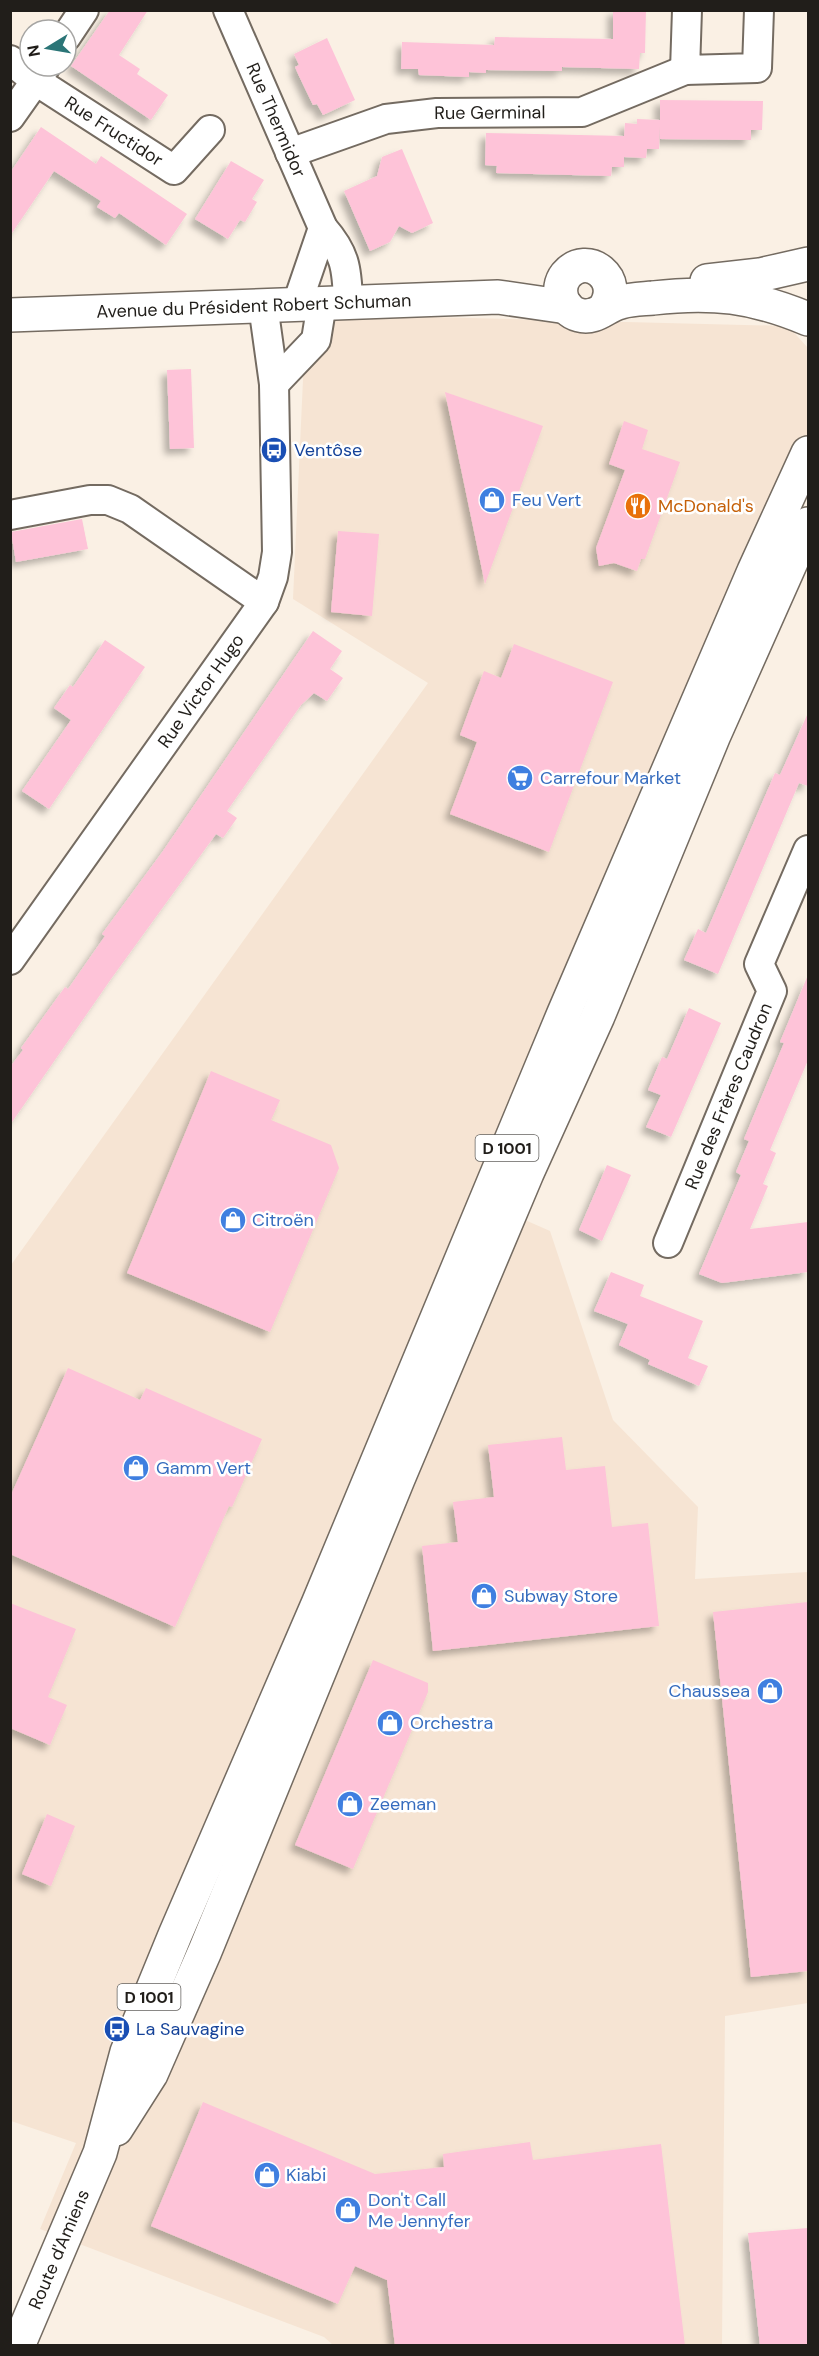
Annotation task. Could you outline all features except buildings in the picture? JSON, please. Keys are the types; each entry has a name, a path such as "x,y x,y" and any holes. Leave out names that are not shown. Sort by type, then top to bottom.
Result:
{"main road":[{"path":"808,264 727,280 644,283 606,293 590,316 573,313 566,292 579,267 587,266 595,267 606,293 620,302 719,295 782,307 808,319"},
{"name":"Avenue du Président Robert Schuman","path":"10,315 498,297 566,292"},
{"name":"D 1001","path":"100,2153 127,2052 175,1935 323,1594 564,1013 751,578 808,453"},
{"name":"D 1001","path":"100,2153 151,2074 178,2013 301,1721 313,1683 402,1468 527,1173 598,1016 714,735 808,524"},
{"name":"Route d'Amiens","path":"18,2346 100,2153"}],"street":[{"name":"Rue Thermidor","path":"228,10 323,228 338,246 348,276 322,303"},
{"path":"685,70 687,10"},
{"name":"Rue Germinal","path":"290,153 386,119 437,113 582,112 685,70 757,68 759,10"},
{"path":"10,117 37,78"},
{"name":"Rue Fructidor","path":"48,78 174,170 210,130"},
{"path":"274,384 316,340 322,303 323,228"},
{"name":"Rue Victor Hugo","path":"10,960 264,602 273,578 277,552 274,384 263,305"},
{"path":"10,515 90,500 108,500 130,509 264,602"},
{"name":"Rue des Frères Caudron","path":"668,1243 772,992 759,964 808,850"}],"shaded area":[{"path":"306,314 788,326 808,348 808,491 756,603 493,1206 550,1231 613,1420 698,1507 695,1579 808,1572 808,2003 725,2016 722,2345 333,2345 324,2337 40,2229 76,2143 11,2121 11,1265 428,683 293,599"}],"place":[{"name":"Ventôse","path":"274,450"},
{"name":"Feu Vert","path":"492,500"},
{"name":"McDonald's","path":"638,506"},
{"name":"Carrefour Market","path":"520,778"},
{"name":"Citroën","path":"233,1220"},
{"name":"Gamm Vert","path":"136,1468"},
{"name":"Subway Store","path":"484,1596"},
{"name":"Chaussea","path":"770,1691"},
{"name":"Orchestra","path":"390,1723"},
{"name":"Zeeman","path":"350,1804"},
{"name":"La Sauvagine","path":"117,2029"},
{"name":"Kiabi","path":"267,2175"},
{"name":"Don't Call Me Jennyfer","path":"348,2210"}]}
